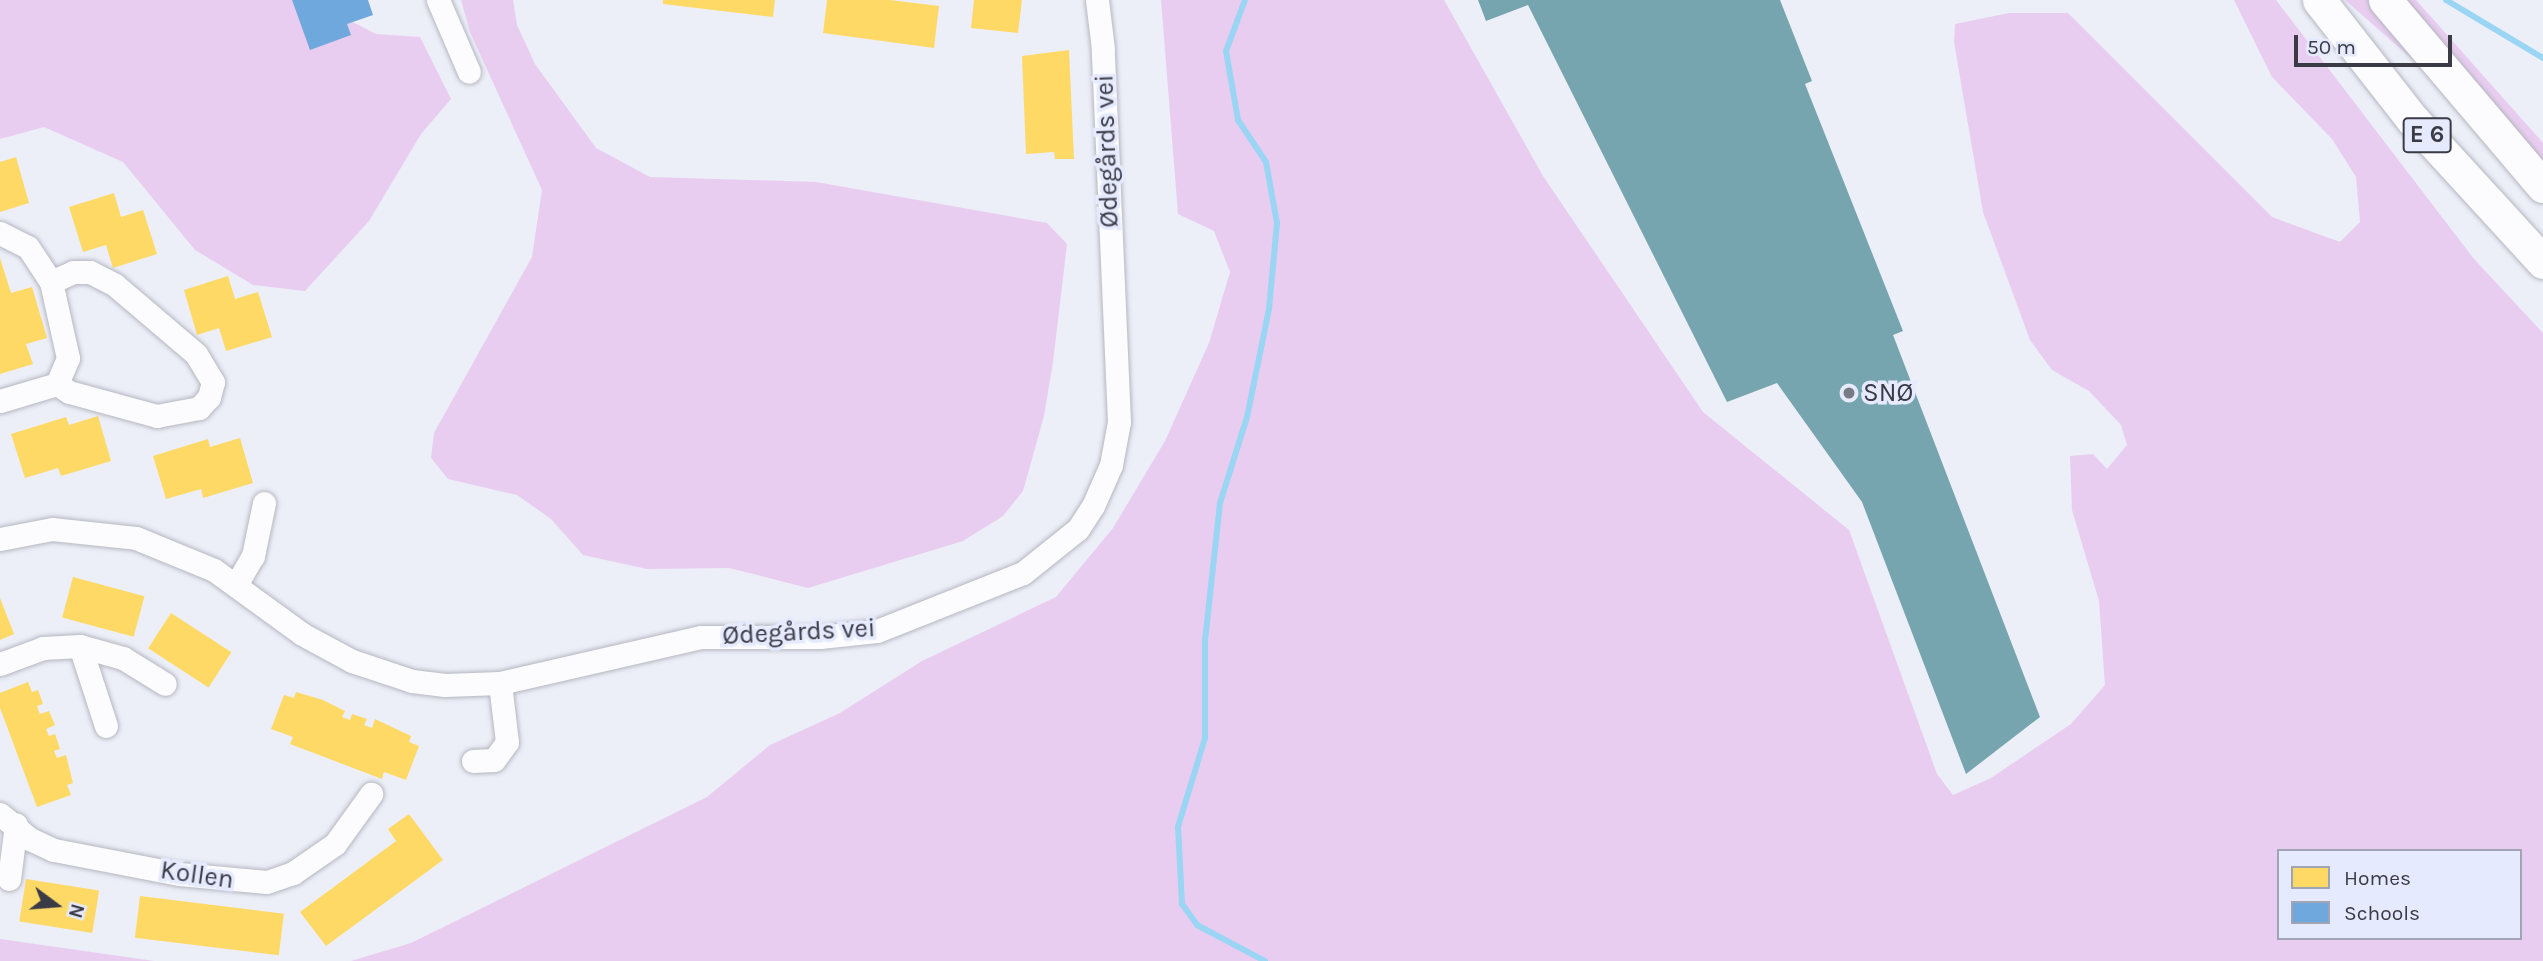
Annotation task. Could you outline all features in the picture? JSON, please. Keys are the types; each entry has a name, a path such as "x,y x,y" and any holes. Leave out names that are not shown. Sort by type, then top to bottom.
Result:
{"highway":[{"name":"E 6","path":"2319,0 2412,119 2543,262"},
{"name":"E 6","path":"2385,0 2543,186"}],"street":[{"path":"438,0 468,72"},
{"name":"Ødegårds vei","path":"0,539 52,529 136,538 186,555 236,585 313,641 379,673 445,684 500,683 701,637 820,637 877,631 1023,573 1078,529 1107,475 1119,422 1103,38 1097,0"},
{"path":"0,233 28,247 51,282 67,350 66,369 57,384 0,401"},
{"path":"51,282 81,272 116,285 196,354 213,382 209,397 199,408 157,416 69,392 57,384"},
{"path":"236,585 253,555 264,503"},
{"path":"0,664 43,648 80,646 123,658 165,684"},
{"path":"80,646 106,726"},
{"path":"473,761 494,760 507,742 500,683"},
{"name":"Kollen","path":"8,819 30,839 54,850 179,874 267,883 293,873 335,844 371,794"},
{"path":"8,819 9,879"}],"shaded area":[{"path":"0,0 336,0 339,15 376,34 420,37 451,99 421,134 369,221 305,291 253,285 195,250 123,162 44,127 0,139"},
{"path":"461,0 513,0 517,25 535,64 596,148 650,177 816,182 1047,223 1067,244 1053,362 1044,416 1023,491 1003,516 963,541 808,588 729,568 647,569 583,555 551,519 517,495 448,479 431,458 434,433 532,257 542,190 470,32"},
{"path":"1161,0 1444,0 1543,176 1703,412 1849,530 1937,774 1953,795 1991,778 2071,724 2105,685 2099,601 2072,510 2070,456 2093,454 2107,469 2127,445 2121,425 2089,391 2052,370 2030,340 1983,212 1954,42 1955,24 2009,13 2068,13 2272,217 2340,242 2360,222 2356,177 2332,139 2272,77 2234,0 2276,0 2474,259 2543,333 2543,961 351,961 411,943 707,797 770,745 840,713 922,661 1056,597 1113,528 1165,441 1209,343 1230,272 1214,231 1178,214"},
{"path":"2345,0 2416,0 2543,143 2543,174"},
{"path":"0,939 154,961 0,961"}],"building: Homes":[{"path":"663,0 775,0 773,17 663,4"},
{"path":"827,0 890,0 939,6 934,48 823,33"},
{"path":"974,0 1022,0 1018,33 971,28"},
{"path":"1069,50 1074,159 1055,159 1054,152 1026,154 1022,56"},
{"path":"16,157 29,203 0,212 0,162"},
{"path":"114,193 121,217 143,210 157,254 113,268 106,245 83,252 69,207"},
{"path":"0,258 11,293 32,287 47,338 26,344 33,364 0,374"},
{"path":"228,276 235,299 258,292 272,337 226,351 219,328 197,335 184,290"},
{"path":"98,416 111,461 61,476 58,468 25,478 11,434 66,417 69,425"},
{"path":"240,438 253,483 203,498 201,489 166,499 153,456 208,439 210,447"},
{"path":"73,577 144,596 134,637 62,618"},
{"path":"0,598 14,634 0,640"},
{"path":"171,613 231,652 209,687 148,648"},
{"path":"28,682 32,692 38,690 43,704 37,706 40,714 49,711 55,725 46,729 49,736 55,734 60,749 54,751 57,758 66,755 73,783 67,785 71,795 37,807 0,708 0,693"},
{"path":"296,692 323,700 345,711 342,717 350,720 352,714 367,719 364,725 372,728 375,719 411,736 409,742 419,746 406,780 384,772 382,779 290,744 293,737 271,729 284,695 294,698"},
{"path":"409,814 443,860 326,946 300,912 396,841 388,829"},
{"path":"26,879 99,891 92,933 19,921"},
{"path":"140,896 284,914 279,955 135,938"}],"building: Schools":[{"path":"292,0 368,0 373,15 347,24 351,35 310,50"}],"building: Public":[{"name":"SNØ","path":"1478,0 1780,0 1812,81 1805,84 1903,331 1893,335 2040,717 1966,774 1862,502 1777,383 1727,402 1528,5 1486,21"}],"waterway":[{"path":"1245,0 1226,51 1238,120 1266,162 1277,223 1269,309 1247,417 1220,503 1205,641 1205,738 1178,827 1182,904 1197,925 1265,961"},
{"path":"2446,0 2543,58"}],"place":[{"name":"SNØ","path":"1849,393"}]}
